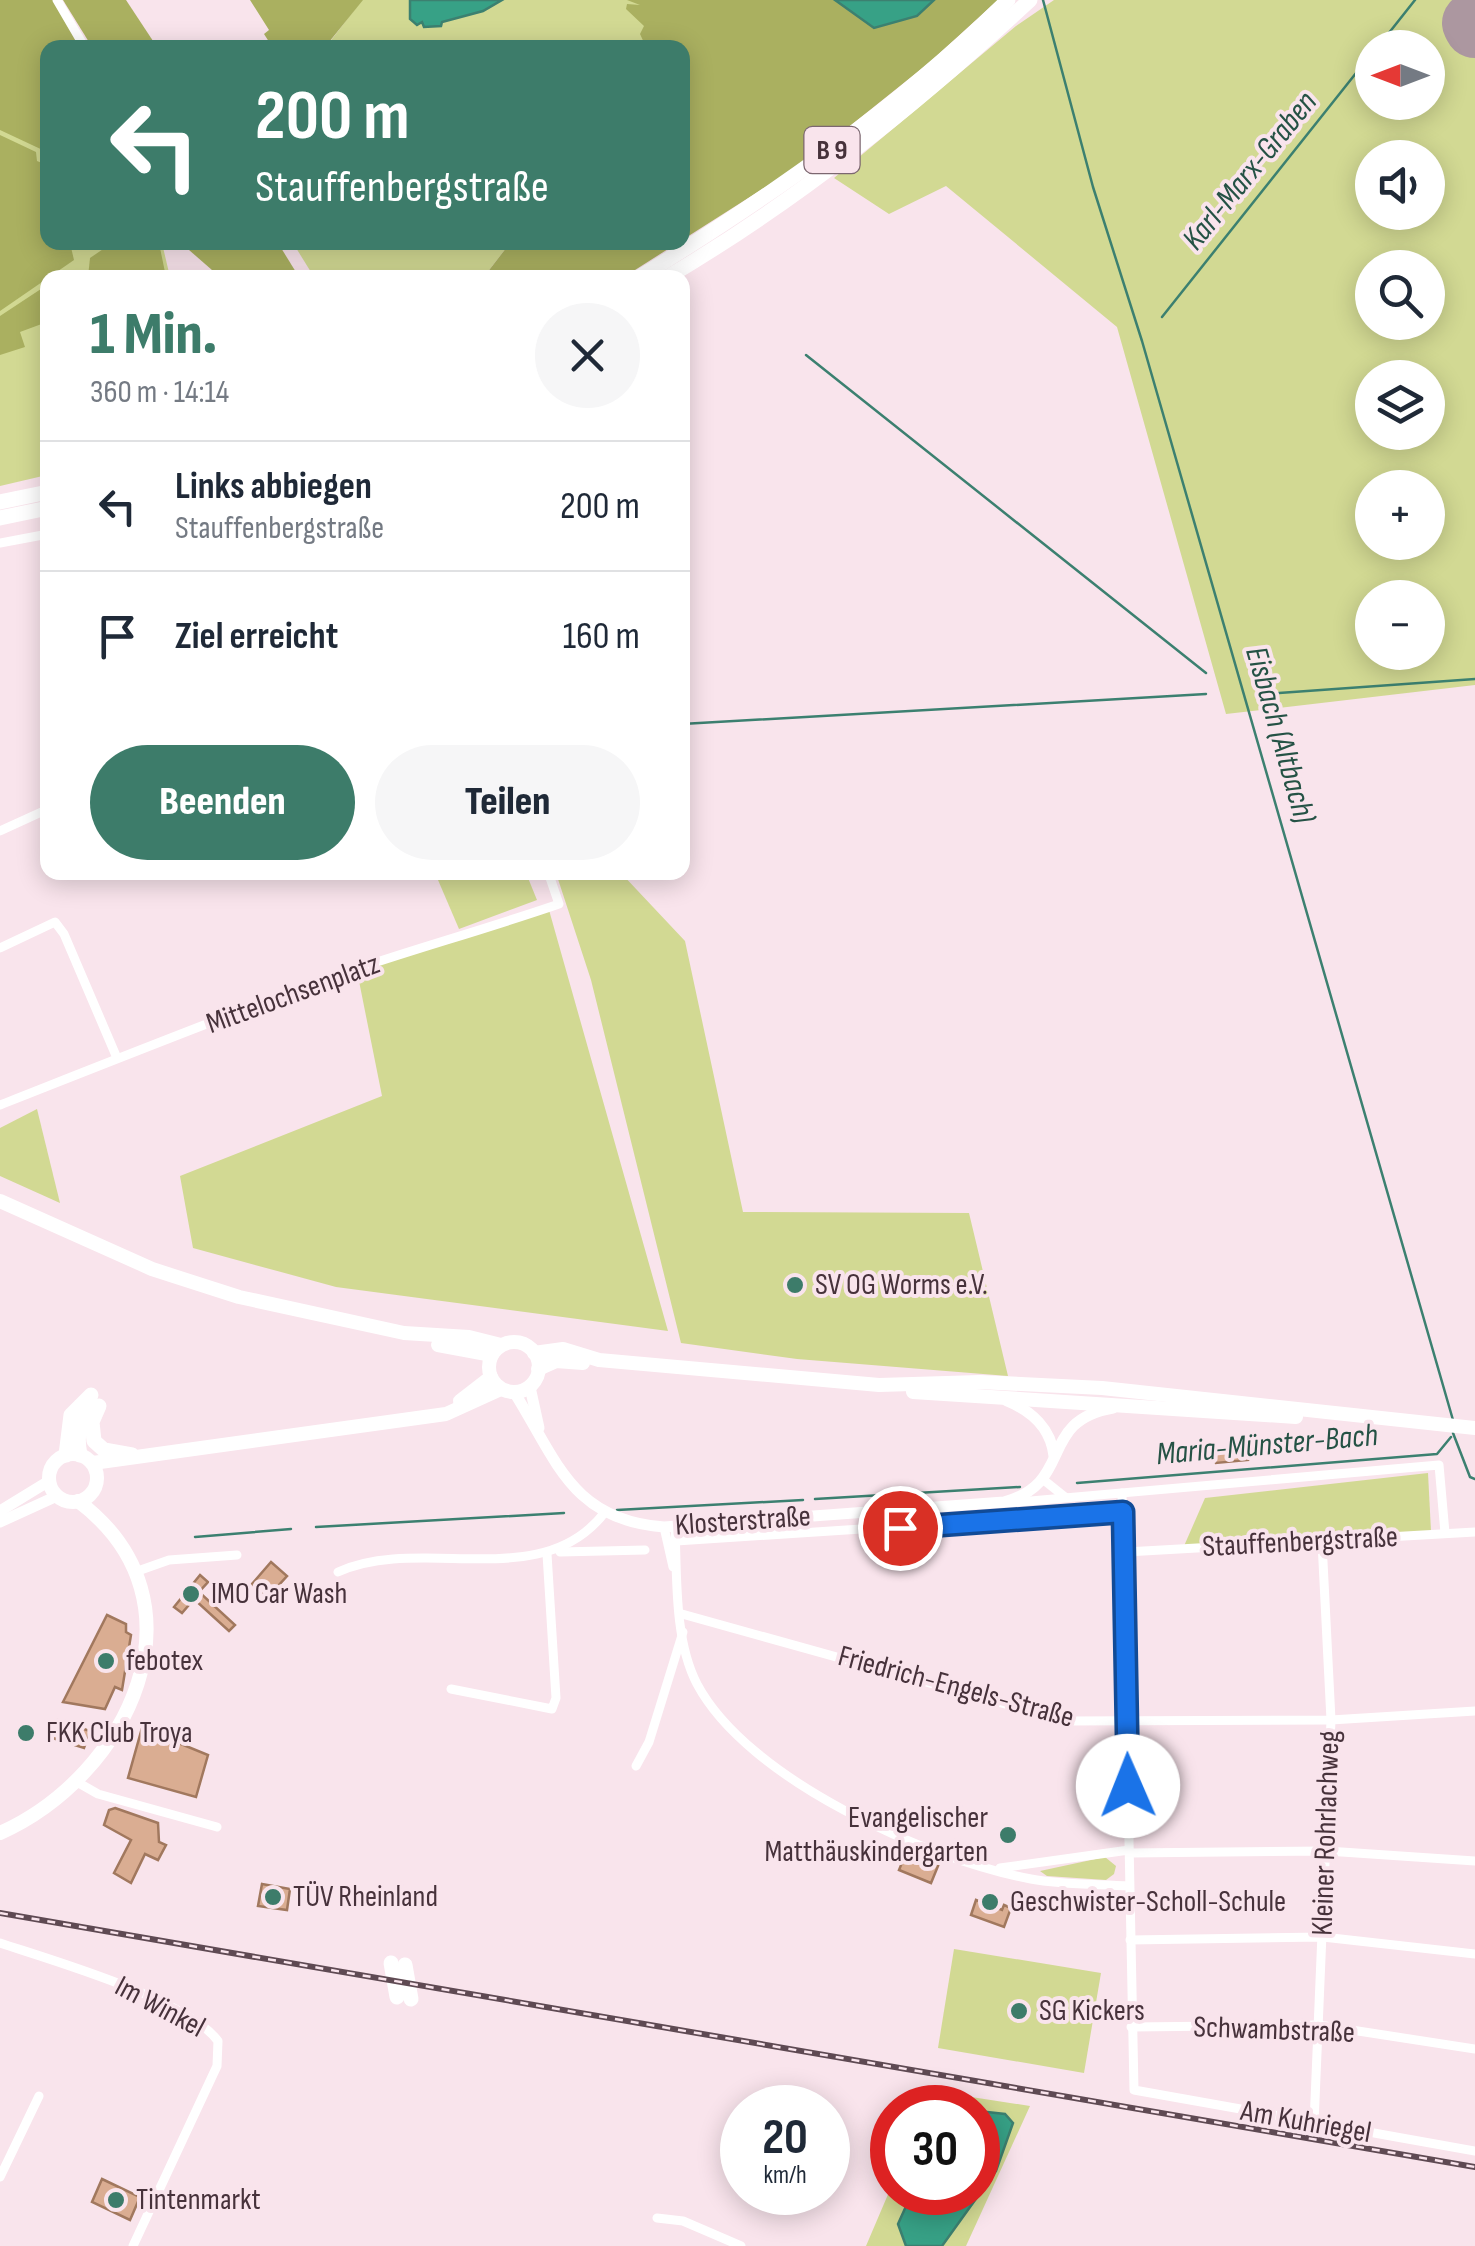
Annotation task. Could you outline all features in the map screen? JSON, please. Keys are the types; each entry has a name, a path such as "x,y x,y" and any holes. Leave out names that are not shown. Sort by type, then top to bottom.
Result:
{"highway":[{"name":"B 9","path":"690,245 855,134 1008,0"},
{"name":"B 9","path":"679,270 744,231 870,140 1030,0"},
{"name":"B 9","path":"651,270 682,250"},
{"path":"0,502 40,494"},
{"path":"0,518 40,510"},
{"path":"80,1457 82,1420 95,1400 94,1441 104,1450 132,1455"},
{"path":"398,1964 404,1998"}],"main road":[{"path":"0,1202 152,1268 239,1297 367,1326 478,1338 496,1350"},
{"path":"0,1210 106,1258 239,1305 356,1332 473,1348 496,1350 520,1343 534,1353 538,1370"},
{"path":"534,1353 563,1349 600,1360 880,1386 980,1382 1086,1386 1422,1424"},
{"name":"Klosterstraße","path":"496,1350 509,1386"},
{"path":"0,1833 30,1818 77,1782 123,1721 143,1664 148,1620 136,1572 111,1536 78,1501 58,1496 49,1480 53,1464 80,1457 170,1452 428,1416 462,1400 509,1386 563,1360 999,1397 1468,1427"},
{"path":"78,1501 121,1466 170,1452"},
{"path":"80,1457 95,1485 111,1536"}],"street":[{"path":"57,0 80,40"},
{"path":"0,542 40,535"},
{"path":"0,831 40,813"},
{"name":"Mittelochsenplatz","path":"0,1105 298,989 558,904 550,880"},
{"path":"0,948 54,922 64,934 117,1058"},
{"name":"Klosterstraße","path":"509,1386 572,1486 605,1512 672,1532 1439,1466 1445,1533"},
{"path":"999,1397 1038,1421 1051,1440 1054,1458"},
{"path":"1068,1498 1045,1481 1062,1437 1078,1420 1122,1406"},
{"path":"0,1510 49,1480"},
{"name":"Klosterstraße","path":"1004,1502 1027,1494 1045,1481"},
{"path":"1122,1494 1126,1552 1131,2027"},
{"path":"0,1522 58,1496"},
{"path":"451,1689 552,1709 556,1698 552,1553 582,1536 605,1512"},
{"path":"672,1532 1123,1512"},
{"path":"672,1532 683,1632 692,1673 707,1700 745,1742 823,1796 913,1840 992,1868 1047,1881 1130,1886"},
{"path":"672,1532 677,1580"},
{"name":"Stauffenbergstraße","path":"1126,1552 1475,1532"},
{"name":"Kleiner Rohrlachweg","path":"1314,2124 1330,1720 1322,1542"},
{"name":"Klosterstraße","path":"338,1572 386,1561 645,1550"},
{"path":"136,1572 169,1560 238,1554"},
{"name":"Friedrich-Engels-Straße","path":"682,1614 1066,1722 1330,1720 1475,1712"},
{"path":"636,1766 649,1742 683,1632"},
{"path":"669,1672 692,1673"},
{"path":"77,1782 98,1794 217,1827"},
{"path":"992,1868 1129,1852 1327,1851 1475,1860"},
{"path":"1130,1940 1323,1938 1475,1954"},
{"name":"Im Winkel","path":"0,1943 118,1982 202,2027 218,2041 218,2066 133,2246"},
{"name":"Schwambstraße","path":"1131,2027 1319,2025 1475,2049"},
{"name":"Am Kuhriegel","path":"1131,2027 1132,2087 1136,2092 1475,2151"},
{"path":"0,2177 39,2096"},
{"path":"656,2218 683,2221 740,2246"}],"shaded area":[{"path":"0,0 40,40 40,250 164,250 168,270 40,270 40,477 0,486"},
{"path":"0,0 55,0 79,40 40,40 40,149 0,130"},
{"path":"63,0 126,0 152,40 88,40"},
{"path":"250,0 363,0 331,40 268,40 264,34 269,30"},
{"path":"362,0 682,0 682,40 331,40"},
{"path":"410,0 502,0 483,11 442,22 441,26 424,27 422,22 417,25 410,19"},
{"path":"627,0 835,0 874,28 917,16 934,0 998,0 930,62 805,162 690,235 690,40 643,40 640,34 644,26 626,9 627,4 640,5"},
{"path":"835,0 934,0 917,16 874,28"},
{"path":"1054,0 1475,0 1475,685 1226,714 1117,327 946,186 889,214 834,178 1016,26"},
{"path":"0,135 36,152 40,162 40,250 72,250 74,260 59,270 40,270 40,283 0,311"},
{"path":"102,250 160,250 165,270 89,270 90,258"},
{"path":"189,250 282,250 295,270 212,270"},
{"path":"297,250 505,250 489,270 310,270"},
{"path":"505,250 666,250 635,270 489,270"},
{"path":"40,290 40,325 20,332 25,347 0,355 0,316"},
{"path":"438,880 529,880 537,900 459,929"},
{"path":"558,880 628,880 685,941 743,1212 969,1213 1008,1376 797,1359 681,1343 591,980"},
{"path":"549,910 668,1331 336,1287 193,1248 180,1176 382,1096 357,971"},
{"path":"37,1109 60,1203 0,1176 0,1128"},
{"path":"1428,1473 1431,1531 1184,1546 1205,1498"},
{"path":"1105,1857 1116,1866 1114,1874 1106,1880 1047,1876 1040,1871"},
{"name":"SG Kickers","path":"954,1949 1101,1973 1084,2073 938,2048"},
{"path":"1000,2101 1030,2106 1000,2172"},
{"path":"1000,2113 1013,2123 1000,2160"},
{"path":"879,2215 980,2215 966,2246 866,2246"},
{"path":"902,2215 964,2215 942,2246 906,2246 898,2224"}],"building":[{"path":"1246,1444 1248,1460 1216,1463 1214,1449"},
{"path":"271,1562 287,1576 267,1598 252,1584"},
{"path":"200,1575 208,1582 199,1592 235,1625 229,1631 194,1599 182,1613 174,1607"},
{"name":"febotex","path":"107,1615 126,1624 126,1632 131,1635 122,1690 115,1687 105,1709 63,1702"},
{"path":"57,1720 90,1731 84,1748 52,1738"},
{"path":"142,1728 208,1755 196,1797 128,1778"},
{"path":"115,1808 158,1823 159,1842 166,1845 158,1860 145,1854 131,1883 114,1873 131,1840 104,1825 109,1810"},
{"path":"906,1853 938,1866 931,1883 899,1870"},
{"name":"TÜV Rheinland","path":"262,1884 290,1889 287,1910 258,1906"},
{"name":"Geschwister-Scholl-Schule","path":"976,1900 1002,1910 1004,1905 1011,1908 1004,1927 971,1915"},
{"name":"Tintenmarkt","path":"102,2179 140,2197 130,2220 92,2202"}],"waterway":[{"name":"Eisbach (Altbach)","path":"1043,0 1093,187 1142,341 1453,1420"},
{"name":"Karl-Marx-Graben","path":"1391,30 1415,0"},
{"name":"Karl-Marx-Graben","path":"1162,317 1355,74"},
{"path":"806,355 1206,673"},
{"path":"1279,693 1475,679"},
{"path":"690,724 1206,694"},
{"name":"Eisbach (Altbach)","path":"1453,1433 1470,1477 1475,1479"},
{"name":"Maria-Münster-Bach","path":"1077,1483 1437,1454 1451,1437"},
{"name":"Maria-Münster-Bach","path":"815,1499 1020,1487"},
{"name":"Maria-Münster-Bach","path":"617,1510 803,1500"},
{"name":"Maria-Münster-Bach","path":"316,1527 564,1513"},
{"name":"Maria-Münster-Bach","path":"195,1537 291,1529"}],"runway":[{"path":"1473,23 1475,27"}],"railway":[{"path":"0,1913 1475,2167"}],"place":[{"name":"SV OG Worms e.V.","path":"795,1285"},
{"name":"IMO Car Wash","path":"191,1594"},
{"name":"febotex","path":"106,1661"},
{"name":"FKK Club Troya","path":"26,1733"},
{"name":"Evangelischer Matthäuskindergarten","path":"1008,1835"},
{"name":"TÜV Rheinland","path":"273,1897"},
{"name":"Geschwister-Scholl-Schule","path":"990,1902"},
{"name":"SG Kickers","path":"1019,2011"},
{"name":"Tintenmarkt","path":"116,2200"}],"route":[{"path":"900,1528 1123,1512 1128,1786"}]}
